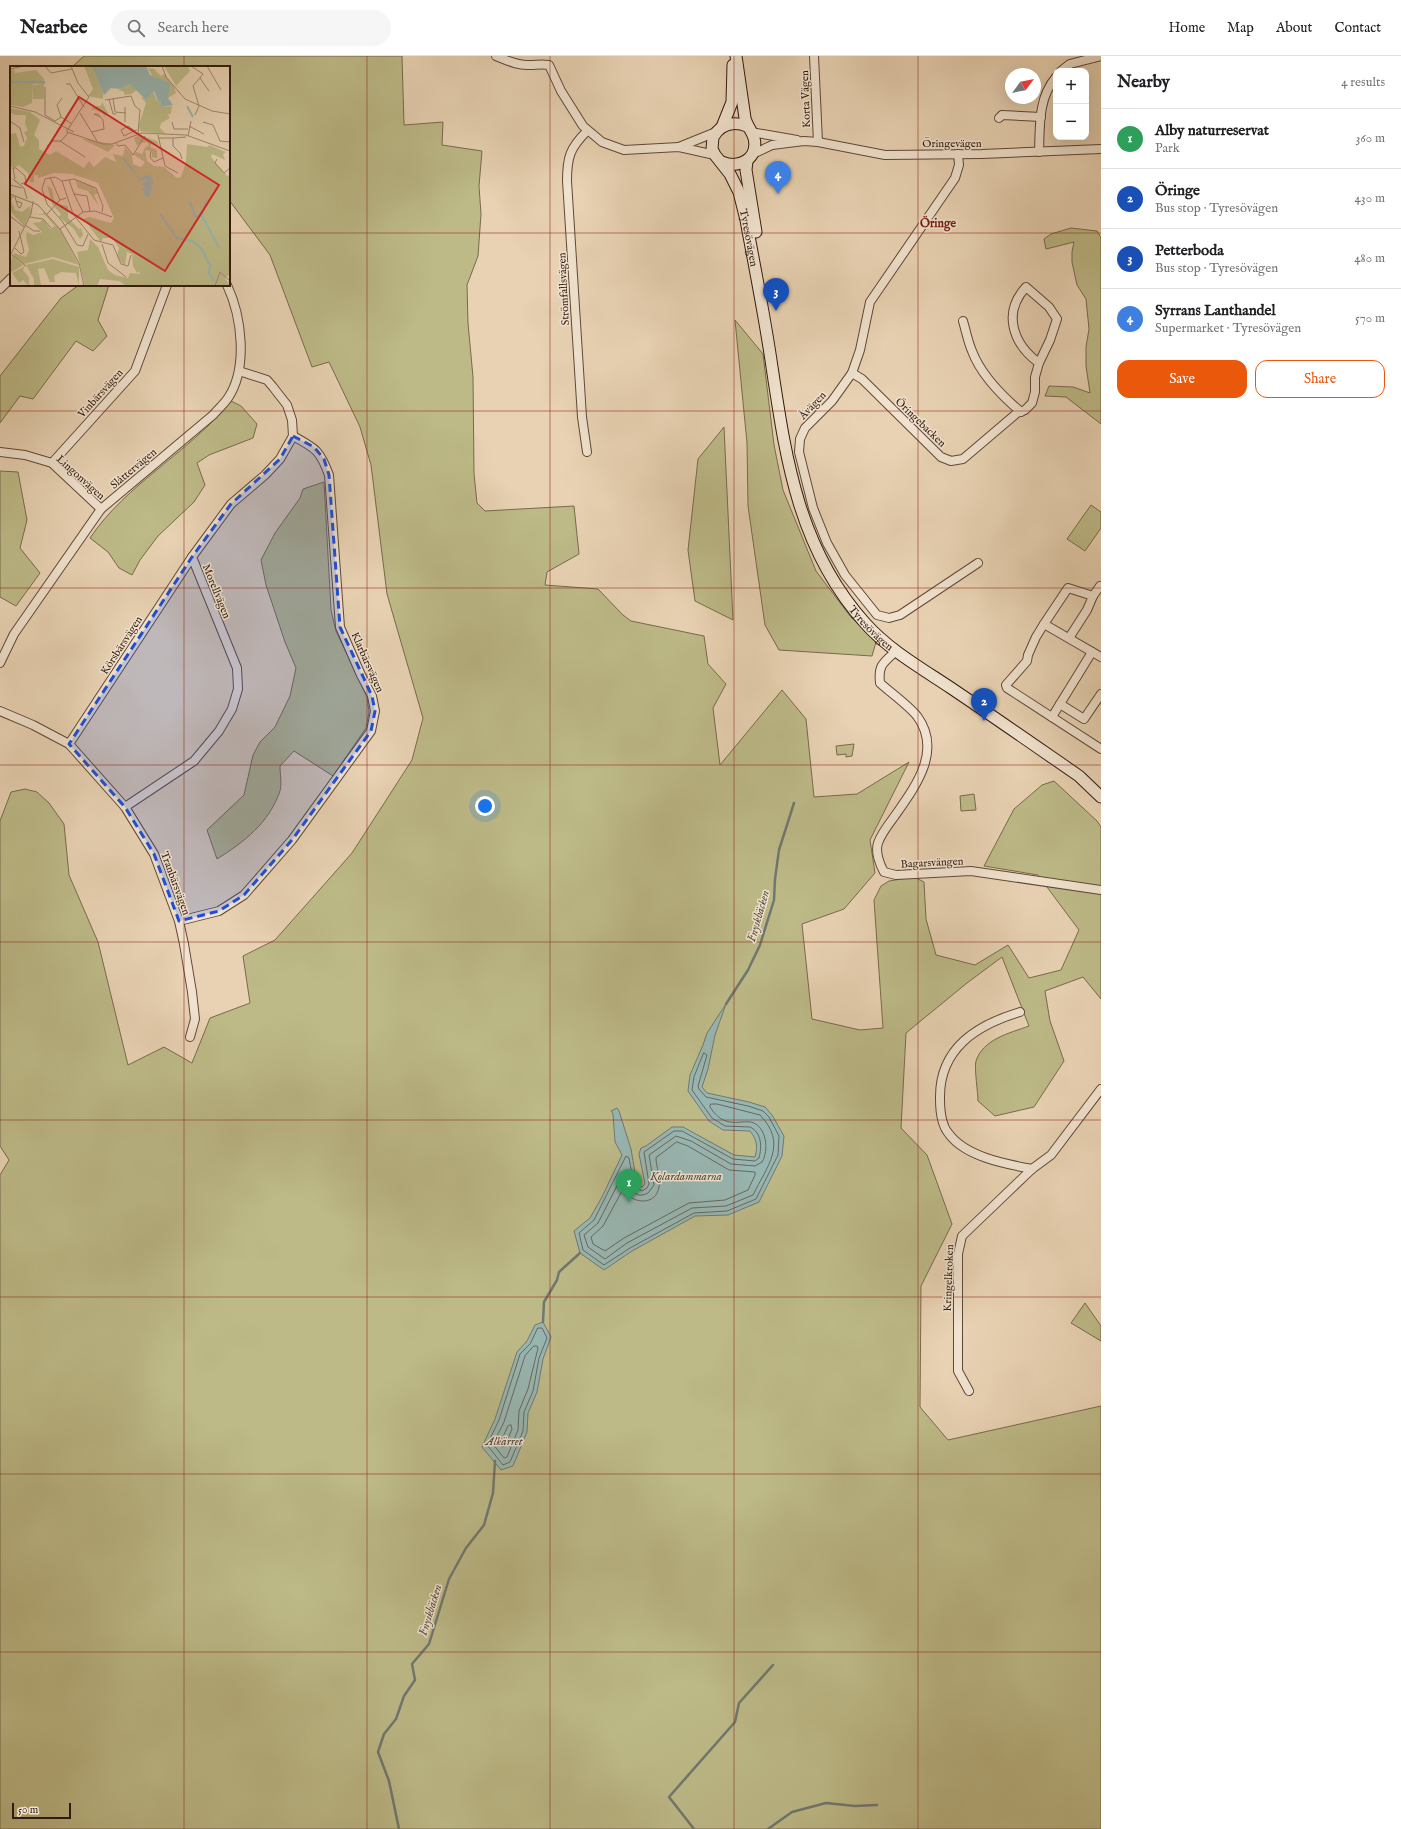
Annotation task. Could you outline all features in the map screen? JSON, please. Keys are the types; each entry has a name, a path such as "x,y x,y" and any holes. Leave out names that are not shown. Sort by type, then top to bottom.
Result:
{"main road":[{"name":"Tyresövägen","path":"735,56 749,129 755,143 746,170 771,333 772,366"},
{"name":"Tyresövägen","path":"735,56 732,102 712,143 718,158 730,174 739,192 746,220 772,366 783,441 800,509 813,543 825,567 847,600 866,624 896,651 1079,776 1101,797"},
{"path":"719,130 736,123 749,129"},
{"path":"718,158 734,165 749,158"}],"street":[{"path":"496,56 514,63 530,66 538,64 549,65 561,91 587,131 602,142 624,150 679,147 718,158"},
{"name":"Korta Vägen","path":"814,56 818,142"},
{"path":"1065,68 1070,64 1101,56"},
{"path":"1039,152 1043,100 1049,85 1053,80"},
{"path":"999,118 1002,115 1041,117"},
{"name":"Öringevägen","path":"749,129 804,141 818,142 885,155 1039,152 1101,149"},
{"path":"679,147 719,130"},
{"name":"Strömfallsvägen","path":"587,131 576,141 571,150 567,162 567,181 582,418 587,452"},
{"name":"Öringevägen","path":"749,158 772,145 804,141"},
{"name":"Åvägen","path":"958,154 959,165 955,178 870,302 860,350 852,373 832,401 805,428 800,439 799,452 812,508 827,543 845,575 877,615 889,618 900,615 978,563"},
{"path":"0,289 10,279"},
{"name":"Vinbärsvägen","path":"52,463 135,371 167,286"},
{"name":"Slåttervägen","path":"0,662 14,634 101,509 213,415 228,398 239,371 241,337 232,296 227,286"},
{"name":"Öringebacken","path":"852,373 862,379 941,458 951,461 963,459 1032,403 1035,392 1035,377 1039,363 1050,340 1057,319 1049,307 1026,287 1017,299 1013,325 1015,336 1021,346 1029,356 1039,363"},
{"path":"963,321 972,352 989,378 1019,413"},
{"path":"239,371 267,380 274,387 287,405 292,420 293,436"},
{"name":"Morellvägen","path":"125,808 194,761 219,731 232,709 238,689 237,668 192,557 231,504 265,475 280,458 293,436"},
{"name":"Klarbärsvägen","path":"179,920 219,911 244,895 292,840 371,731 375,711 372,696 340,627 329,475 324,460 314,447 293,436"},
{"name":"Lingonvägen","path":"0,452 25,455 52,463 101,509"},
{"name":"Körsbärsvägen","path":"69,744 192,557"},
{"path":"1069,638 1100,586"},
{"path":"1093,596 1068,588 1036,637 1027,662 1006,685 1007,688 1101,749"},
{"path":"1044,624 1101,657"},
{"name":"Bagarsvängen","path":"896,651 880,666 878,673 880,683 916,715 925,732 928,750 924,766 918,779 877,844 880,866 884,872 896,875 971,871 1101,890"},
{"path":"1052,717 1092,652"},
{"path":"1060,704 1084,719 1101,694"},
{"name":"Tranbärsvägen","path":"0,711 33,725 69,744 125,808 154,854 179,920 192,992 195,1019 190,1037"},
{"path":"1020,1012 996,1019 961,1042 946,1068 940,1088 940,1105 945,1128 954,1140 983,1157 1032,1169"},
{"name":"Kringelkroken","path":"969,1391 958,1371 958,1254 962,1236 1032,1169 1051,1155 1101,1089"}],"highlighted area":[{"path":"293,436 314,447 324,459 329,475 340,627 372,696 375,711 371,731 292,840 244,895 219,911 179,921 154,854 125,807 69,744 192,557 231,504 280,459"}],"shaded area":[{"path":"84,56 402,56 404,125 443,122 442,145 482,151 479,186 481,214 478,256 467,285 468,323 473,377 474,474 477,503 485,511 574,506 579,554 547,572 545,585 598,589 623,615 631,621 704,636 708,664 726,684 713,708 720,765 782,690 806,719 814,797 857,794 909,762 870,840 875,873 844,909 802,924 812,1019 860,1030 883,1028 874,900 881,886 889,881 914,877 924,882 926,919 936,955 975,965 1008,945 1029,978 1061,970 1079,930 1038,875 984,866 1014,809 1042,785 1054,781 1097,821 1101,827 1101,999 1083,977 1045,991 1050,1021 1064,1061 1034,1107 995,1116 978,1101 976,1061 980,1053 991,1042 998,1038 1029,1026 1002,957 967,983 906,1033 901,1128 927,1155 952,1224 921,1286 920,1407 948,1440 1101,1406 1101,1829 0,1829 0,1175 9,1160 0,1146 0,821 11,792 25,789 37,792 49,803 64,824 69,875 98,942 128,1065 164,1047 192,1063 210,1018 250,1003 243,956 275,940 352,853 412,760 423,718 387,594 371,465 360,427 329,362 312,367 270,255 230,201 230,66 73,66"},
{"path":"1071,228 1097,231 1101,238 1101,424 1066,397 1045,396 1049,386 1073,387 1090,393 1086,366 1086,347 1089,329 1086,299 1077,285 1072,262 1074,242 1046,249 1044,239 1051,234"},
{"path":"78,286 109,286 98,320 107,336 93,351 76,341 33,399 20,396 0,423 0,376 61,298"},
{"path":"735,320 763,354 774,445 783,490 816,571 850,616 876,642 872,656 779,650 765,625 748,506 747,443"},
{"path":"231,401 241,406 257,424 253,438 209,455 197,463 205,485 194,502 158,536 140,560 132,575 119,568 108,552 90,538 105,518 122,501 197,436"},
{"path":"724,427 733,620 695,601 688,550 698,459"},
{"path":"0,471 18,472 27,520 20,548 40,573 16,606 0,597"},
{"path":"324,482 331,610 336,631 367,697 369,712 366,728 333,776 294,751 280,766 280,791 269,813 254,831 237,846 217,859 207,830 244,795 253,755 260,742 275,727 290,696 296,668 285,642 266,585 261,560 275,533 300,498 303,489"},
{"path":"1091,505 1101,512 1101,528 1085,551 1067,539"},
{"path":"854,744 852,756 846,757 846,754 837,755 836,746"},
{"path":"974,794 976,810 961,811 960,796"},
{"path":"1085,1303 1101,1326 1101,1341 1071,1323"}],"water":[{"name":"Kolardammarna","path":"726,1004 715,1035 708,1069 702,1087 707,1093 765,1107 772,1115 784,1136 782,1156 759,1202 728,1215 695,1216 632,1251 604,1270 580,1253 574,1231 590,1218 622,1155 615,1142 613,1114 611,1111 617,1108 619,1111 631,1149 637,1184 642,1187 645,1184 639,1154 641,1148 672,1127 683,1127 734,1155 755,1157 756,1143 750,1131 723,1130 709,1121 688,1091 690,1075 707,1033"},
{"name":"Alkärret","path":"543,1322 551,1337 543,1359 537,1392 528,1413 527,1432 513,1466 501,1470 482,1447 495,1419 517,1352 527,1341 535,1325"}],"waterway":[{"name":"Fnyskbäcken","path":"726,1004 748,970 760,945 774,900 779,850 794,803"},
{"path":"543,1322 544,1302 557,1280 559,1272 580,1253"},
{"name":"Fnyskbäcken","path":"399,1829 389,1781 378,1752 384,1734 396,1719 404,1696 415,1680 412,1664 429,1644 449,1579 466,1548 484,1525 493,1493 495,1461"},
{"path":"694,1829 669,1797 735,1722 739,1703 773,1665"},
{"path":"768,1829 792,1812 826,1803 855,1806 877,1805"}],"place":[{"name":"Syrrans Lanthandel","path":"778,194"},
{"name":"Petterboda","path":"776,311"},
{"name":"Öringe","path":"984,721"},
{"name":"Alby naturreservat","path":"629,1202"}],"district":[{"name":"Öringe","path":"938,223"}]}
